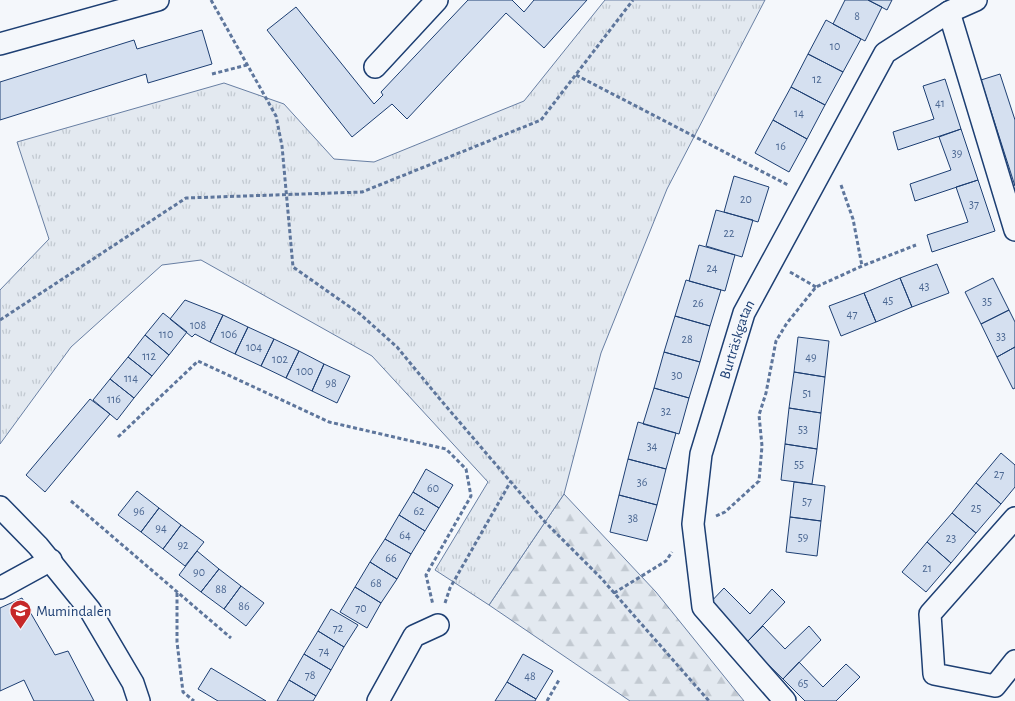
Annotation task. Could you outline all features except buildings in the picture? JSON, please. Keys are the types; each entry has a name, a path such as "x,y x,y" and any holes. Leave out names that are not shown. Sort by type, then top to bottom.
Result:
{"street":[{"path":"0,44 158,0"},
{"path":"375,67 437,0"},
{"name":"Burträskgatan","path":"785,701 702,607 693,524 701,454 744,313 884,53 949,12 976,0"},
{"path":"949,12 1015,230"},
{"path":"0,507 50,560 90,610 132,683 139,701"},
{"path":"1015,518 930,614 934,674 994,686 1015,661"},
{"path":"0,588 50,560"},
{"path":"378,701 414,636 438,625"}],"path":[{"path":"211,0 276,116 282,146 293,267 360,314 397,346 545,522 614,593 709,701"},
{"path":"0,320 186,198 362,192 541,120 633,0"},
{"path":"212,74 247,65"},
{"path":"576,75 777,179"},
{"path":"822,169 839,181 853,219 862,266"},
{"path":"693,524 725,512 759,481 762,446 759,415 766,393 776,341 787,323 816,287 862,266 916,245"},
{"path":"790,273 816,287"},
{"path":"118,437 198,361 329,422 446,449 466,469 471,496 426,575 438,625"},
{"path":"438,625 450,588 510,481"},
{"path":"71,502 231,638"},
{"path":"614,593 666,560"},
{"path":"177,593 177,642 183,692 194,701"},
{"path":"548,701 560,680"}],"green space":[{"path":"605,0 765,0 667,189 601,353 564,494 489,605 435,570 488,482 372,356 201,260 162,265 71,347 0,444 0,290 49,239 17,142 224,83 284,104 334,159 374,162 524,101"},
{"path":"564,494 656,592 744,701 630,701 489,605"}],"place":[{"name":"Mumindalen","path":"20,630"}]}
